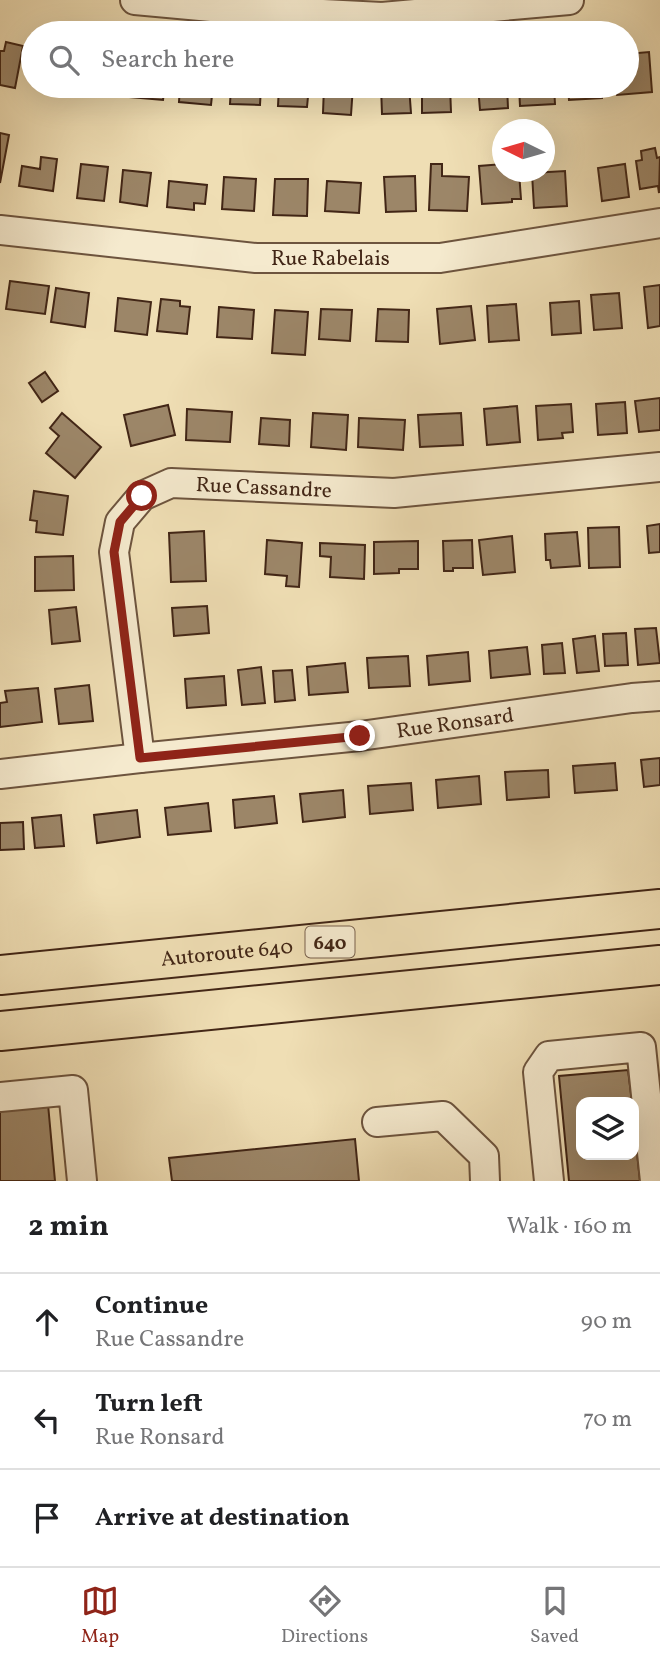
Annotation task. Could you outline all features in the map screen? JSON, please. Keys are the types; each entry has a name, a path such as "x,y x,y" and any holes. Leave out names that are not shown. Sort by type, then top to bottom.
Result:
{"highway":[{"name":"Autoroute 640","path":"0,975 660,909"},
{"path":"0,1031 660,965"}],"street":[{"path":"135,0 244,10 383,17 569,0"},
{"name":"Rue Rabelais","path":"0,230 256,258 440,258 660,223"},
{"name":"Rue Cassandre","path":"140,758 114,552 120,522 142,496 171,483 394,493 660,467"},
{"name":"Rue Ronsard","path":"0,774 360,736 660,696"},
{"path":"549,1181 538,1072 549,1056 641,1047 655,1181"},
{"path":"0,1097 73,1090 82,1181"},
{"path":"377,1122 443,1116 484,1156 485,1181"}],"building":[{"path":"6,42 21,46 15,88 0,85 0,51 4,51"},
{"path":"649,52 652,92 639,93 639,53"},
{"path":"179,98 212,98 211,105 179,102"},
{"path":"230,98 260,98 260,105 230,104"},
{"path":"278,98 308,98 307,107 278,106"},
{"path":"324,98 352,98 351,115 323,113"},
{"path":"381,98 410,98 411,113 382,114"},
{"path":"422,98 450,98 451,112 422,113"},
{"path":"479,98 508,98 508,108 480,110"},
{"path":"520,98 555,98 555,104 520,106"},
{"path":"569,98 602,98 569,100"},
{"path":"0,133 9,135 0,183"},
{"path":"655,148 657,158 660,157 659,193 658,186 640,189 636,161 642,160 641,151"},
{"path":"41,157 57,159 53,191 19,186 22,166 40,169"},
{"path":"81,164 108,167 104,201 77,198"},
{"path":"431,164 442,164 442,176 469,177 467,211 429,210"},
{"path":"625,164 629,197 602,201 598,168"},
{"path":"492,165 492,182 520,182 521,199 482,204 479,166"},
{"path":"123,170 151,173 147,206 120,202"},
{"path":"565,171 567,206 534,208 533,182 555,182 555,172"},
{"path":"415,176 416,211 386,212 384,177"},
{"path":"224,177 256,179 254,211 222,209"},
{"path":"275,179 308,179 307,216 273,215"},
{"path":"169,181 207,185 205,204 194,203 194,210 167,207"},
{"path":"327,181 361,183 359,213 325,211"},
{"path":"10,281 49,286 45,314 6,309"},
{"path":"660,285 660,326 648,328 644,287"},
{"path":"56,288 89,293 85,327 51,322"},
{"path":"619,293 622,328 594,330 591,295"},
{"path":"118,298 151,302 147,335 115,331"},
{"path":"161,299 180,301 180,306 190,307 187,334 157,331"},
{"path":"579,301 581,333 552,335 550,303"},
{"path":"516,304 519,340 489,342 487,306"},
{"path":"471,306 475,340 440,344 437,309"},
{"path":"219,307 254,310 252,339 217,337"},
{"path":"321,309 352,310 350,341 319,339"},
{"path":"378,309 409,310 408,342 376,341"},
{"path":"275,310 308,312 305,355 272,353"},
{"path":"45,372 58,391 42,402 29,383"},
{"path":"660,398 660,430 639,432 635,401"},
{"path":"625,402 627,433 598,435 596,404"},
{"path":"571,404 573,432 562,433 563,438 538,440 536,406"},
{"path":"168,405 175,435 131,446 124,415"},
{"path":"517,406 520,442 487,445 484,409"},
{"path":"187,409 232,412 230,442 186,440"},
{"path":"62,413 101,447 75,478 46,453 59,436 50,428"},
{"path":"313,413 348,415 346,450 311,447"},
{"path":"461,413 463,445 420,447 418,415"},
{"path":"261,418 290,420 289,446 259,444"},
{"path":"359,418 405,420 403,450 358,447"},
{"path":"34,491 68,496 63,535 36,532 37,521 30,520"},
{"path":"660,524 660,552 649,553 647,526"},
{"path":"619,527 620,567 589,568 588,528"},
{"path":"204,531 206,581 171,582 169,533"},
{"path":"577,532 580,566 551,568 550,560 546,560 545,534"},
{"path":"512,536 515,572 483,575 479,540"},
{"path":"267,540 302,543 299,587 286,586 287,576 265,574"},
{"path":"472,540 473,568 444,571 443,541"},
{"path":"418,541 418,569 399,569 399,573 374,574 374,542"},
{"path":"320,543 365,545 364,579 330,577 331,557 320,556"},
{"path":"73,556 74,590 35,591 35,557"},
{"path":"207,606 209,633 174,636 172,608"},
{"path":"76,607 80,641 52,644 49,610"},
{"path":"656,628 660,663 638,665 635,629"},
{"path":"626,633 628,665 605,666 603,634"},
{"path":"595,636 599,671 577,673 573,639"},
{"path":"562,643 565,673 544,674 542,645"},
{"path":"527,647 530,674 491,678 489,651"},
{"path":"468,652 470,681 429,685 427,656"},
{"path":"408,656 410,686 369,688 367,658"},
{"path":"345,663 348,692 309,695 307,667"},
{"path":"261,667 265,703 242,705 238,670"},
{"path":"292,670 295,700 275,702 273,671"},
{"path":"224,676 226,705 187,708 185,679"},
{"path":"89,685 93,721 59,724 55,689"},
{"path":"38,688 42,722 0,727 0,703 7,702 5,691"},
{"path":"660,758 660,785 644,787 641,760"},
{"path":"615,763 617,790 575,793 573,766"},
{"path":"548,770 549,797 507,800 505,772"},
{"path":"479,776 481,804 438,808 436,780"},
{"path":"411,783 413,810 370,814 368,786"},
{"path":"343,790 345,817 303,822 300,794"},
{"path":"274,796 277,823 235,828 233,800"},
{"path":"208,803 211,831 168,835 165,808"},
{"path":"137,810 140,837 97,843 94,815"},
{"path":"61,815 64,846 35,848 32,818"},
{"path":"23,822 24,849 0,850 0,823"},
{"path":"628,1070 631,1097 576,1097 576,1160 638,1160 640,1181 569,1181 559,1076"},
{"path":"48,1104 55,1181 0,1181 0,1108"},
{"path":"355,1139 359,1181 172,1181 169,1158"}],"route":[{"path":"142,496 120,522 114,552 140,758 360,736"}]}
